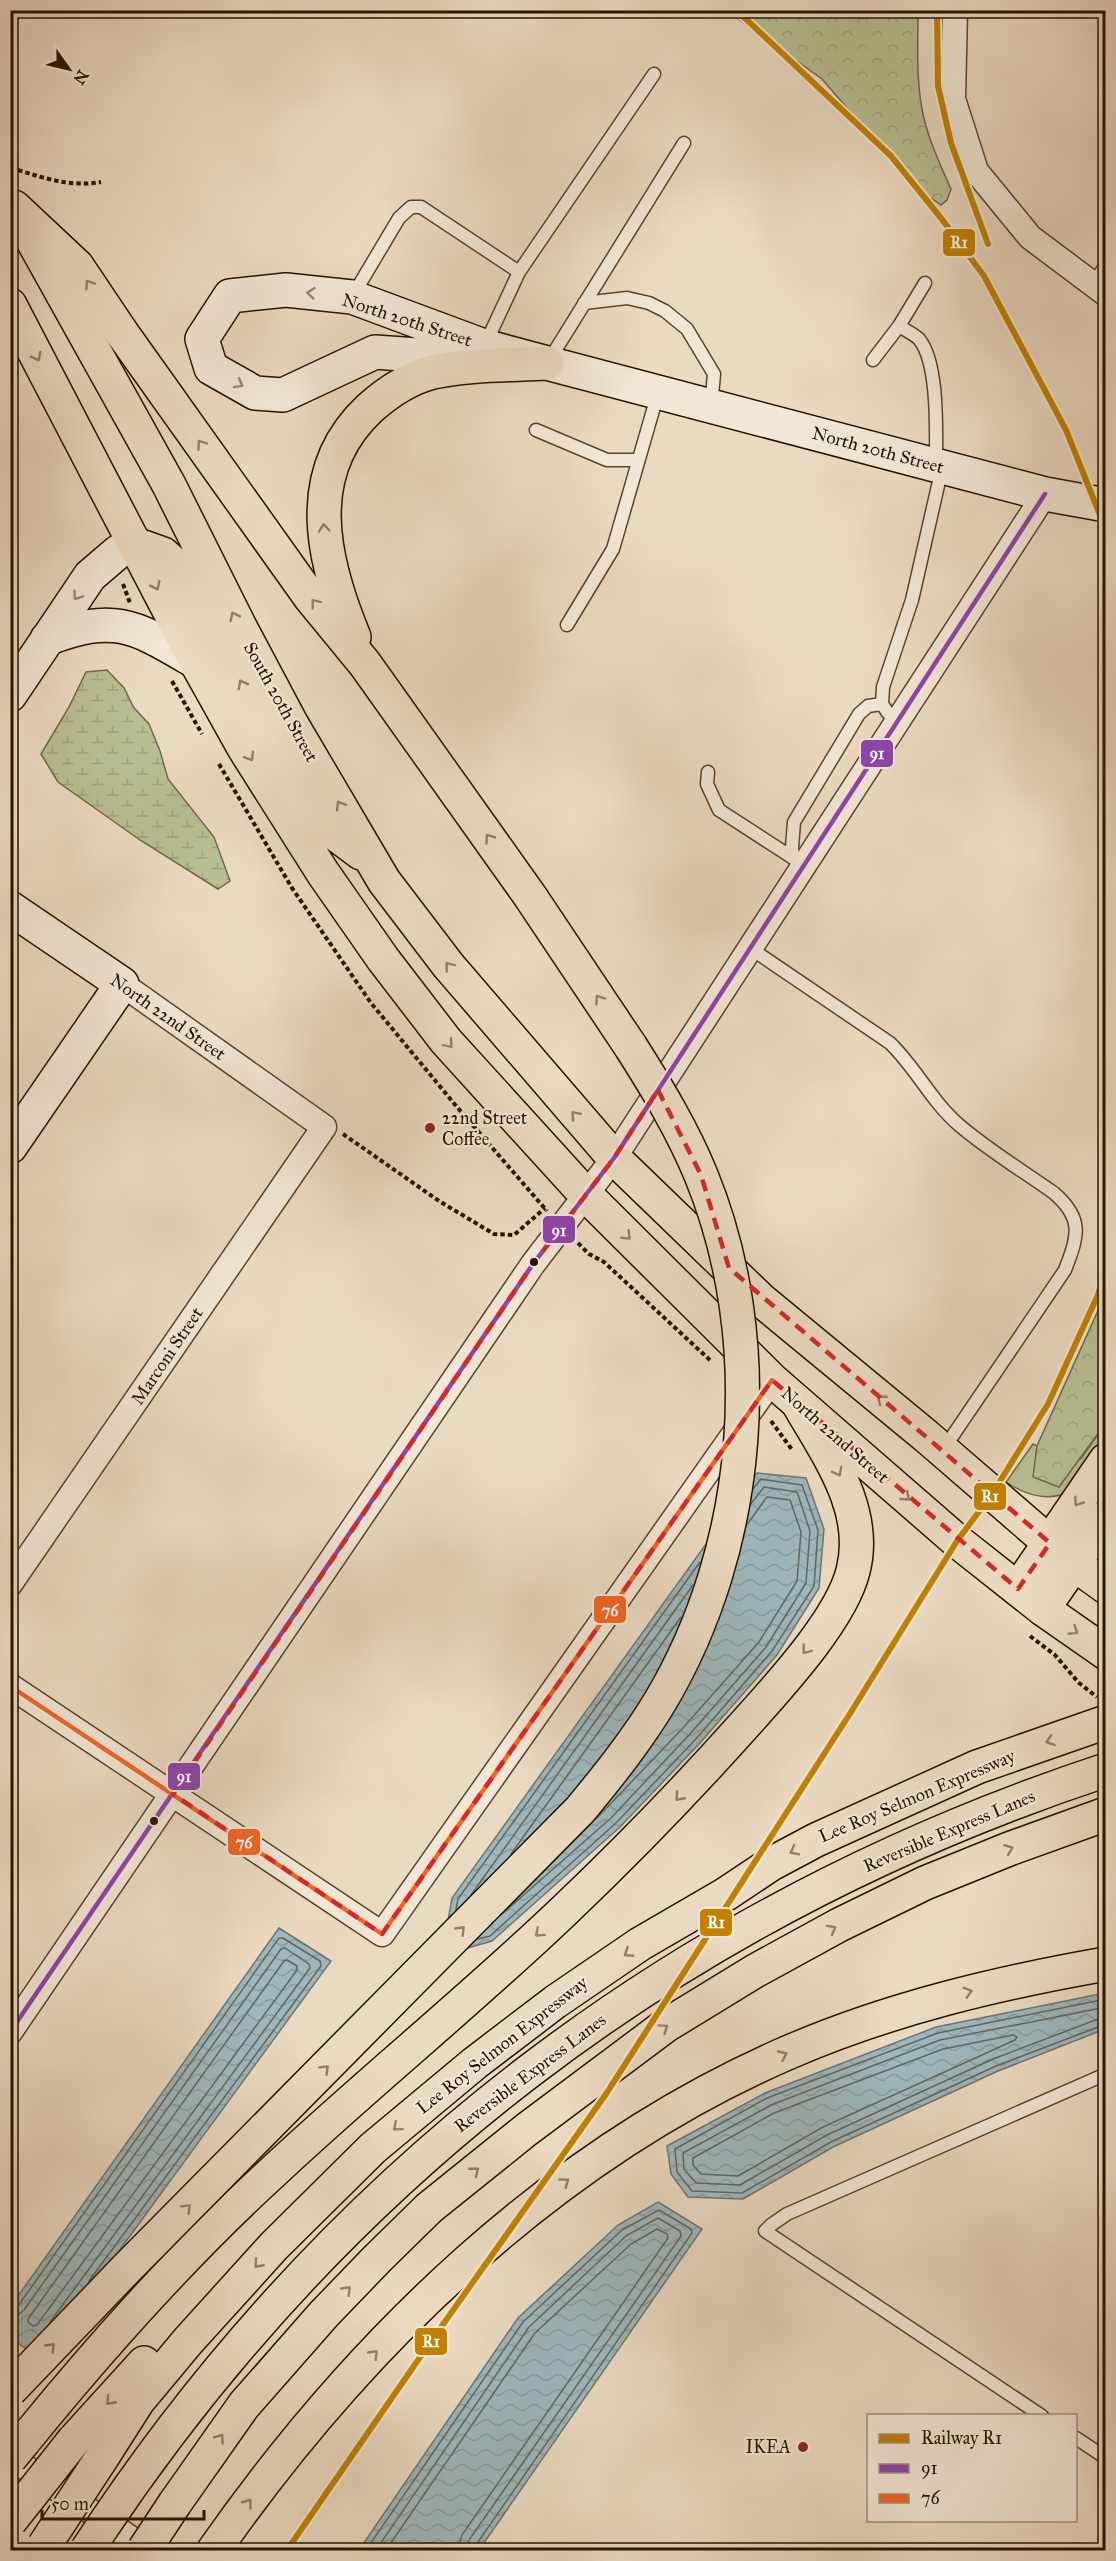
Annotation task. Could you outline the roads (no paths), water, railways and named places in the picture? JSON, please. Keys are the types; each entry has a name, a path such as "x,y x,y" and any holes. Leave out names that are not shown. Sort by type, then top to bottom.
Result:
{"main road":[{"path":"10,2390 119,2276 580,1810 624,1755 661,1700 677,1670 714,1576 734,1496 739,1458 742,1398 739,1332 724,1246 701,1175 669,1108 530,896 365,664 304,587 122,333 77,266 12,206"},
{"name":"South 20th Street","path":"12,206 169,485 291,723 384,881 448,965 614,1158"},
{"path":"10,305 196,662 244,748 311,854 383,959 446,1041 585,1195"},
{"path":"365,664 333,577 323,520 324,497 329,475 348,433 378,401 414,379 457,368 547,363"},
{"path":"135,544 163,554 182,571 270,736 322,824 374,863"},
{"path":"614,1158 761,1300 943,1450 1062,1554 1106,1587"},
{"name":"North 22nd Street","path":"585,1195 798,1403 957,1541 1030,1599 1106,1653"},
{"path":"15,2452 69,2385 194,2248 274,2170 565,1911 675,1802 772,1694 832,1617 849,1587 855,1567 857,1547 855,1519 843,1482 798,1403"},
{"path":"1030,1599 1062,1554 1106,1460"},
{"path":"1062,1554 1106,1517"},
{"name":"Lee Roy Selmon Expressway","path":"43,2548 138,2402 188,2341 274,2246 373,2148 489,2052 555,2002 640,1944 726,1894 771,1864 816,1840 977,1767 1106,1722"},
{"name":"Reversible Express Lanes","path":"87,2550 176,2423 233,2353 290,2289 364,2212 446,2138 525,2073 657,1981 712,1946 766,1916 858,1869 966,1820 1106,1770"},
{"path":"146,2550 175,2503 244,2405 324,2314 429,2208 526,2130 665,2026 755,1971 839,1925 925,1883 1009,1849 1106,1814"},
{"path":"214,2550 316,2417 394,2333 462,2268 548,2194 597,2158 730,2079 788,2052 842,2031 910,2008 981,1988 1106,1964"},
{"path":"10,2521 74,2440 145,2362 188,2341"}],"street":[{"path":"955,10 953,99 976,171 1030,237 1101,281"},
{"name":"North 20th Street","path":"547,363 375,352 283,395 255,393 211,368 202,339 230,296 286,290 352,297 484,346 1045,494 1106,505"},
{"path":"10,2032 527,1273 614,1158 750,948 798,862 890,712 1045,494"},
{"path":"10,696 90,576 118,552 135,544"},
{"path":"47,639 79,628 113,624 144,632 196,662"},
{"name":"North 22nd Street","path":"10,908 324,1127"},
{"path":"10,1147 122,984"},
{"name":"Marconi Street","path":"10,1584 324,1127"},
{"path":"10,1686 382,1934 772,1380"},
{"path":"15,2452 146,2550"}],"lane":[{"path":"484,346 519,272 654,74"},
{"path":"547,363 684,143"},
{"path":"352,297 399,218 411,207 421,207 519,272"},
{"path":"873,360 899,326 925,283"},
{"path":"584,303 627,298 649,303 665,311 687,329 714,374 711,406"},
{"path":"890,712 883,687 912,600 939,466 931,368 919,339 899,326"},
{"path":"567,625 613,549 637,460 659,392"},
{"path":"536,430 607,460 637,460"},
{"path":"798,862 792,847 794,822 859,714 868,706 890,712"},
{"path":"708,772 707,784 719,810 798,862"},
{"path":"750,948 890,1043 936,1101 959,1125 1054,1193 1068,1205 1077,1221 1074,1248 1065,1270 943,1450"},
{"path":"1040,2414 765,2231 787,2214 1106,2074"},
{"path":"1077,2439 1106,2458"}],"water":[{"path":"757,1473 806,1478 824,1529 819,1588 777,1655 699,1744 620,1827 492,1941 468,1948 447,1926 452,1898"},
{"path":"279,1928 331,1961 40,2359 11,2338 11,2306"},
{"path":"1105,1993 1105,2029 998,2071 833,2147 743,2199 688,2197 671,2174 667,2146 765,2093 936,2027"},
{"path":"658,2202 702,2229 479,2550 359,2550 518,2318 618,2225"}],"rail line":[{"name":"R1","path":"734,10 891,156 984,276 1066,430 1106,530"},
{"name":"R1","path":"937,10 938,86 951,143 988,244"},
{"name":"R1","path":"287,2550 606,2094 851,1712 957,1541 992,1494 1048,1404 1097,1297 1106,1272"}],"place":[{"name":"22nd Street Coffee","path":"430,1128"},
{"name":"IKEA","path":"803,2447"}]}
